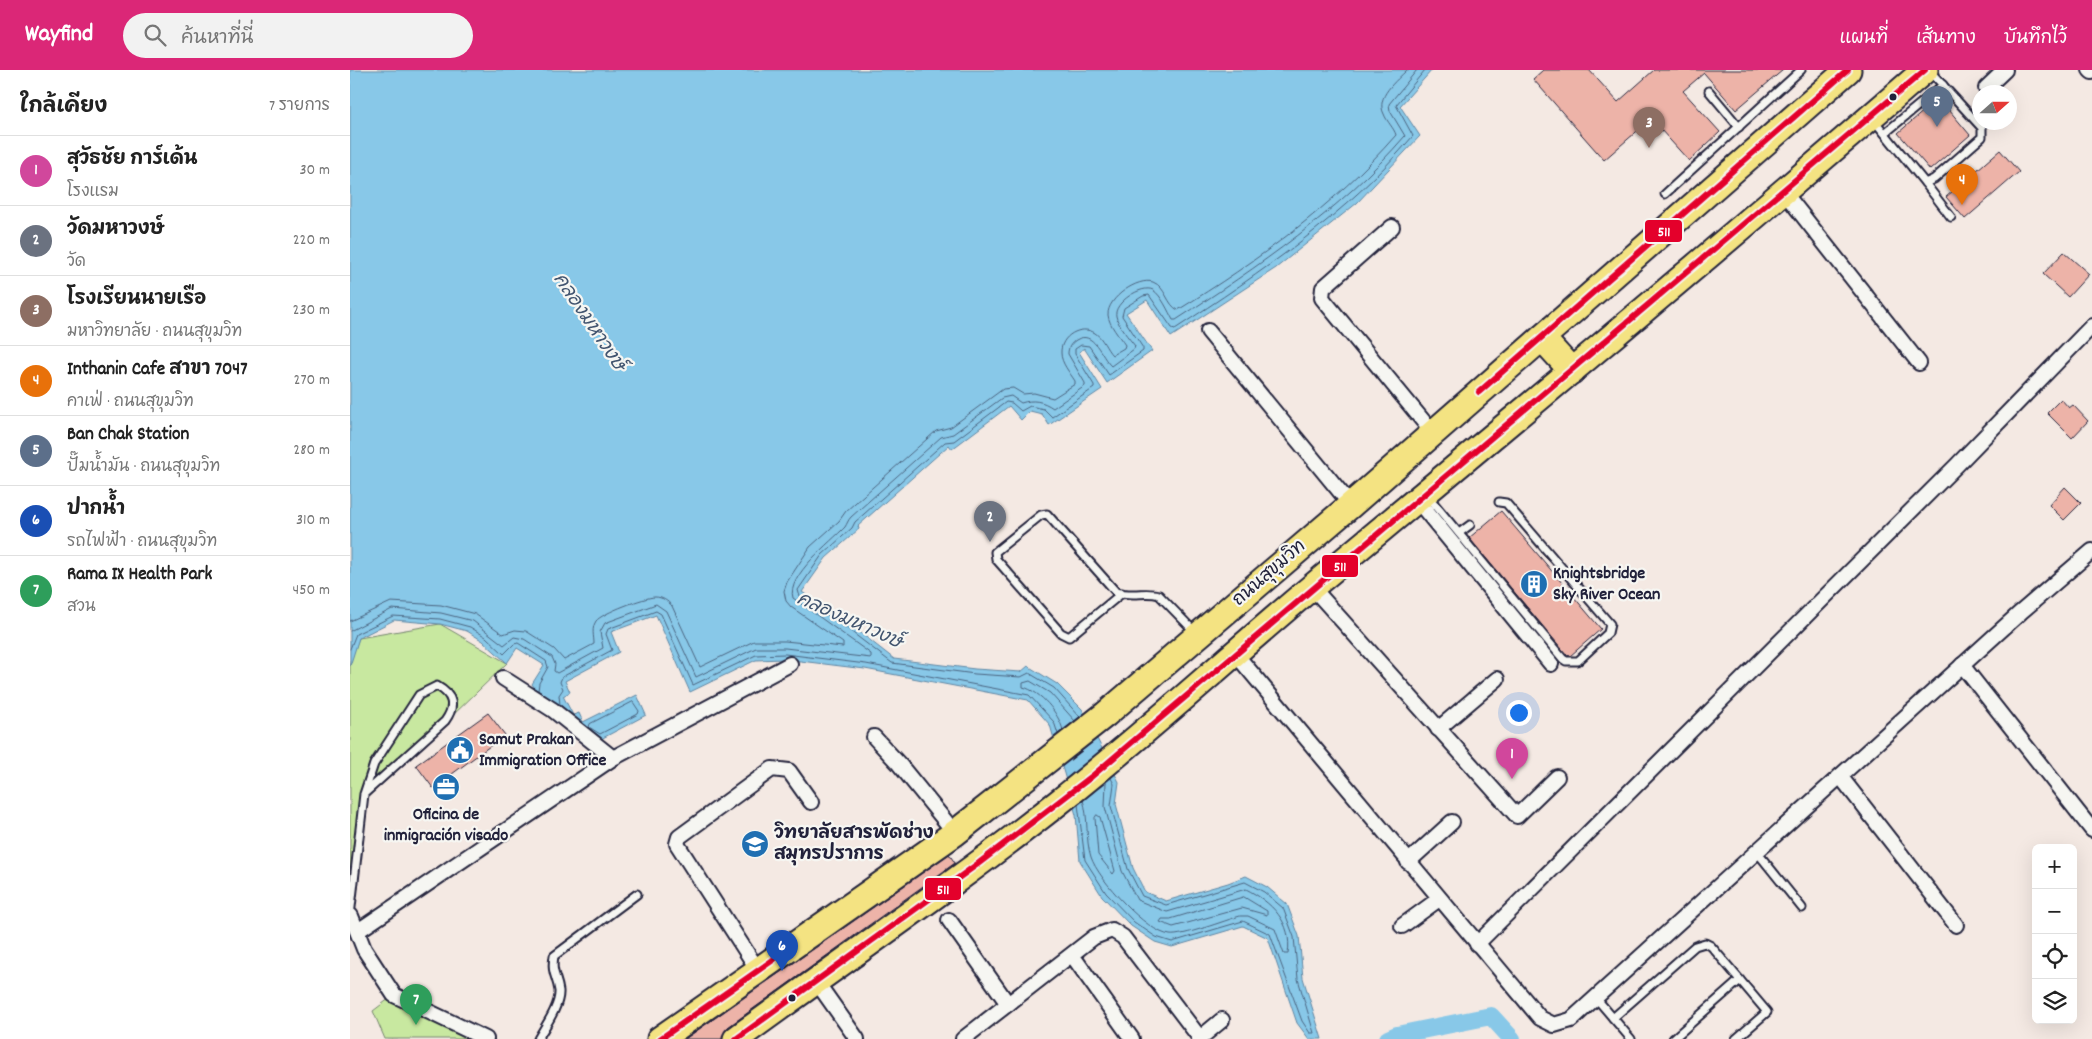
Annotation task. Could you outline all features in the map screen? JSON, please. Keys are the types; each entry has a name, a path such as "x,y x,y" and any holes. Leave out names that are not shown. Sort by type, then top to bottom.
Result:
{"highway":[{"name":"ถนนสุขุมวิท","path":"660,1039 964,826 1035,771 1199,636 1351,505 1632,257 1848,70"},
{"name":"ถนนสุขุมวิท","path":"736,1039 932,898 1065,797 1234,652 1784,192 1878,125 1934,78"},
{"path":"1542,338 1572,371"}],"street":[{"path":"1989,85 2006,70"},
{"path":"1784,192 1919,363"},
{"path":"1392,227 1323,288 1322,298 1433,433"},
{"path":"1477,944 1957,465 2092,326"},
{"path":"1208,331 1351,505"},
{"path":"1421,497 1551,664"},
{"path":"1234,652 1540,1018 1554,1024 1571,1020 1962,665 2091,553"},
{"path":"1312,587 1517,816 1558,778"},
{"path":"358,931 613,758 790,664"},
{"path":"1962,665 2092,830"},
{"path":"503,678 552,710 613,758"},
{"path":"1438,729 1497,679"},
{"path":"874,737 899,764 964,826"},
{"path":"758,970 677,844 679,837 772,769 789,771 811,802"},
{"path":"1840,776 1956,926"},
{"path":"1408,862 1452,822"},
{"path":"1402,926 1439,899"},
{"path":"351,916 364,949 394,995 486,1039"},
{"path":"948,920 1008,1004"},
{"path":"963,1039 1094,937 1107,931 1117,933 1123,937 1200,1039 1222,1020"},
{"path":"1072,955 1132,1039"},
{"path":"816,981 856,1039"}],"lane":[{"path":"1665,194 1801,70"},
{"path":"1925,184 1934,179 1982,137 1983,133 1982,128 1934,78 1929,70"},
{"path":"1709,91 1739,127"},
{"path":"1878,125 1951,217"},
{"path":"1421,497 1459,533 1564,659 1566,661 1578,661 1608,633 1610,624 1506,503 1499,502"},
{"path":"1122,593 1070,637 1061,633 996,559 995,552 1041,515 1047,514 1116,592 1122,593 1128,596 1153,593 1159,595 1199,636"},
{"path":"1459,533 1470,525"},
{"path":"351,916 354,862 364,794 374,764 419,695 437,686 444,690 453,703 452,712 445,721 364,794"},
{"path":"1757,852 1802,908"},
{"path":"538,1039 558,999 559,990 552,970 554,956 637,894"},
{"path":"1613,1018 1695,946 1705,943 1711,946 1767,1012 1736,1039"},
{"path":"1672,1039 1740,980"},
{"path":"1596,998 1631,1039"}],"green space":[{"path":"440,624 507,663 362,803 358,889 350,893 350,661 359,638"},
{"path":"394,995 481,1039 385,1039 373,1011"}],"water":[{"path":"350,70 1432,70 1400,106 1420,136 1357,203 1276,268 1171,337 1147,300 1126,313 1152,351 1107,383 1084,348 1079,352 1102,389 1049,425 1042,414 1030,411 1021,420 1009,406 952,449 949,445 858,526 859,529 826,558 802,592 848,623 894,659 975,669 1021,672 1028,666 1057,684 1082,709 1119,782 1116,804 1133,868 1145,892 1166,901 1246,876 1267,887 1287,904 1299,936 1303,978 1322,1039 1309,1039 1297,1023 1268,938 1243,926 1172,947 1155,942 1131,926 1102,896 1080,861 1076,815 1050,725 1028,700 865,669 784,659 756,660 690,692 656,615 611,632 619,652 565,681 570,692 563,696 573,715 579,713 583,722 637,695 646,715 599,740 529,692 534,687 532,684 544,665 517,648 507,663 483,641 467,631 440,624 394,620 359,638 350,666"}],"building":[{"path":"1543,70 1589,70 1618,102 1654,70 1783,70 1736,110 1704,73 1683,91 1720,132 1689,161 1651,119 1604,160 1533,79"},
{"path":"1939,98 1970,135 1930,170 1898,133"},
{"path":"2000,150 2019,172 1965,219 1946,197"},
{"path":"2064,252 2089,274 2068,297 2043,274"},
{"path":"2061,399 2069,408 2073,405 2088,421 2072,438 2047,413"},
{"path":"2065,487 2081,503 2064,520 2049,505"},
{"name":"Knightsbridge Sky River Ocean","path":"1501,511 1601,629 1570,656 1567,655 1469,538"},
{"name":"Samut Prakan Immigration Office","path":"488,713 505,735 433,788 416,765"},
{"path":"949,854 955,863 728,1027 722,1039 685,1039"}],"waterway":[{"name":"คลองมหาวงษ์","path":"1388,1039 1397,1035 1491,1016 1512,1039"}],"transit line":[{"name":"511","path":"1479,392 1848,70"},
{"name":"511","path":"736,1039 979,863 1091,777 1925,70"},
{"name":"511","path":"660,1039 773,960"}],"place":[{"name":"Ban Chak Station","path":"1937,127"},
{"name":"โรงเรียนนายเรือ","path":"1649,148"},
{"name":"Inthanin Cafe สาขา 7047","path":"1962,205"},
{"name":"วัดมหาวงษ์","path":"990,542"},
{"name":"Knightsbridge Sky River Ocean","path":"1534,584"},
{"name":"Samut Prakan Immigration Office","path":"460,750"},
{"name":"สุวัธชัย การ์เด้น","path":"1512,779"},
{"name":"Oficina de inmigración visado","path":"446,787"},
{"name":"วิทยาลัยสารพัดช่าง สมุทรปราการ","path":"755,844"},
{"name":"ปากน้ำ","path":"782,971"},
{"name":"Rama IX Health Park","path":"416,1025"}]}
